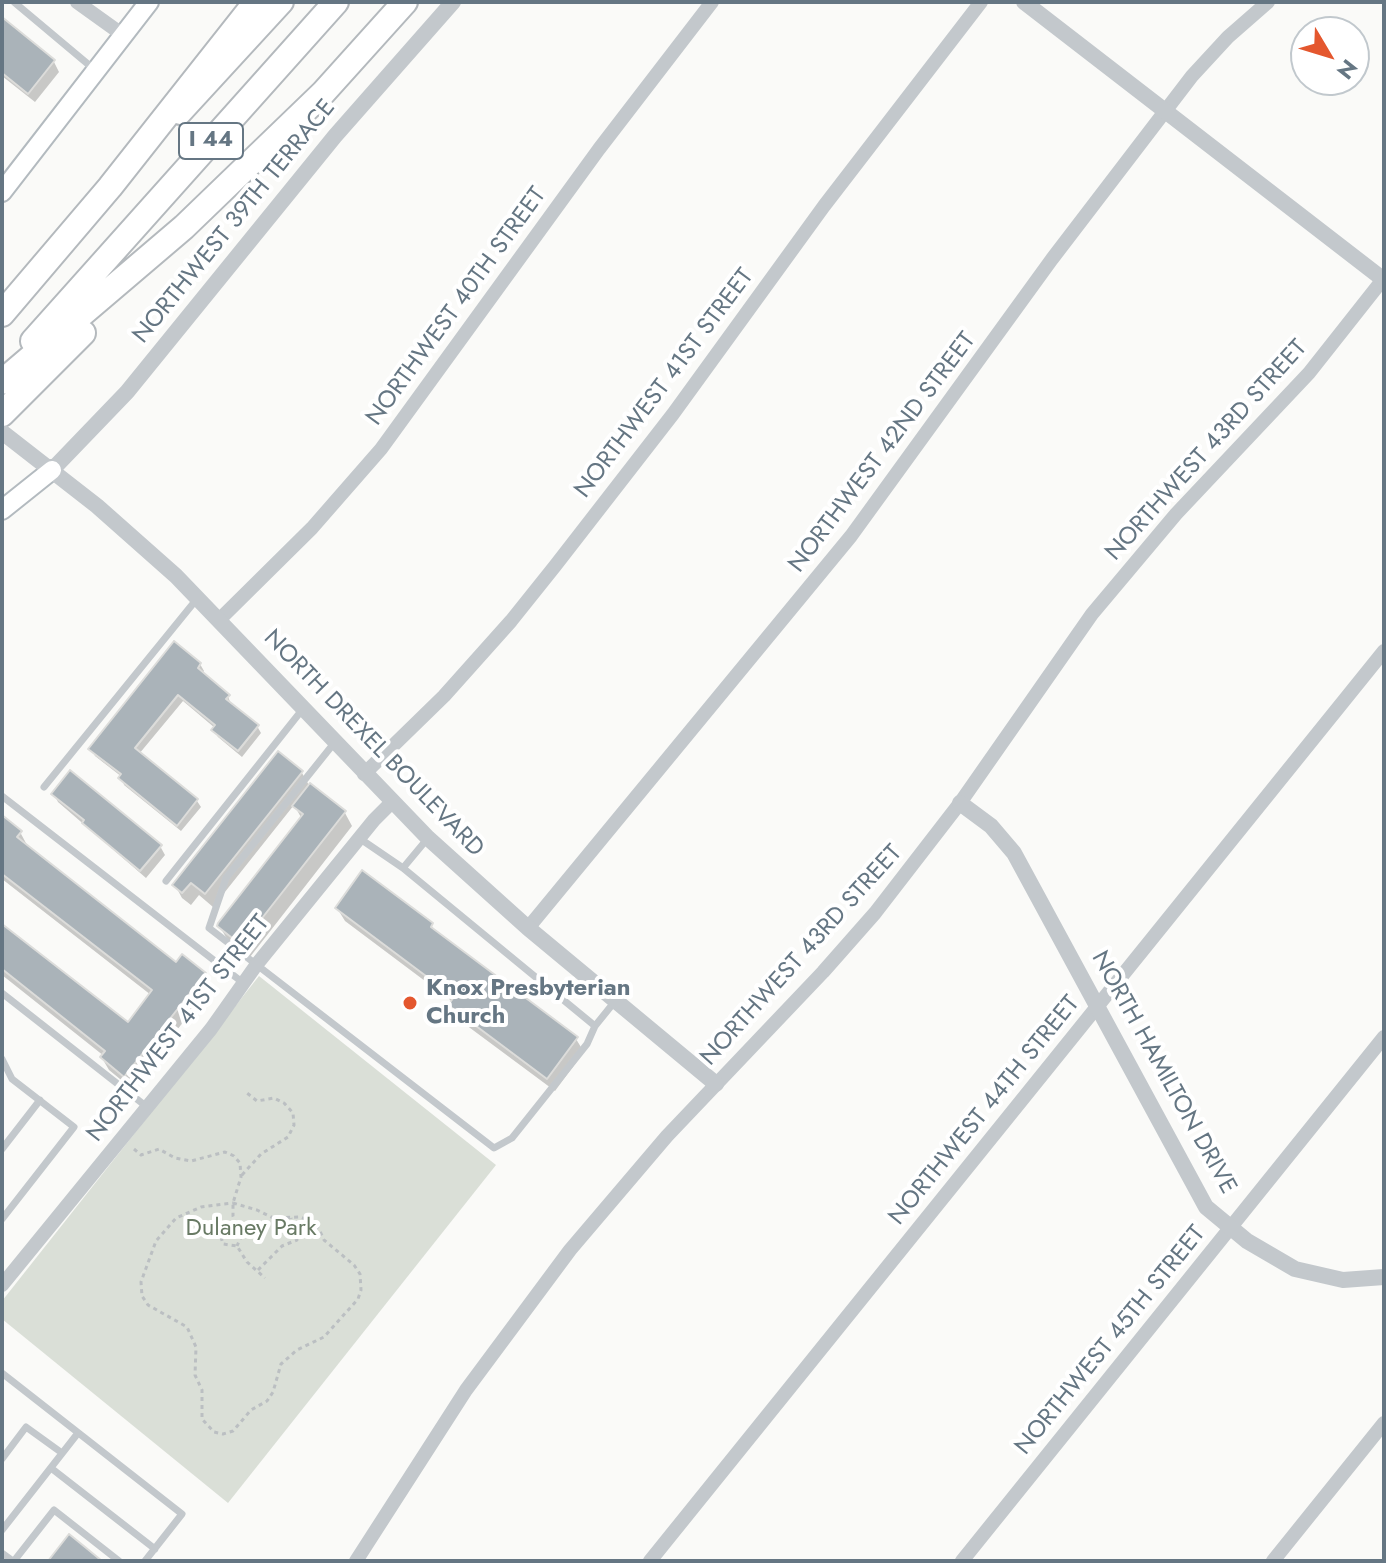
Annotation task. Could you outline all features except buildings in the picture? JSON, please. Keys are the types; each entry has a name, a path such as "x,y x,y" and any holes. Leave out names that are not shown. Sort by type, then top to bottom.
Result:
{"highway":[{"name":"I 44","path":"110,187 256,2"},
{"path":"2,314 110,187 282,2"},
{"name":"I 44","path":"2,379 336,2"},
{"path":"2,414 184,227 323,93 405,2"},
{"path":"2,379 184,227"}],"main road":[{"path":"2,192 149,2"},
{"path":"2,510 52,470"}],"street":[{"path":"77,2 123,35"},
{"name":"NORTHWEST 39TH TERRACE","path":"52,470 127,392 344,126 453,2"},
{"name":"NORTHWEST 40TH STREET","path":"219,620 312,528 381,449 599,149 712,2"},
{"name":"NORTHWEST 41ST STREET","path":"364,774 444,696 555,566 673,414 824,206 981,2"},
{"path":"1024,2 1384,279"},
{"name":"NORTHWEST 42ND STREET","path":"528,928 851,536 1052,259 1210,55 1268,2"},
{"name":"NORTHWEST 43RD STREET","path":"356,1561 466,1390 534,1295 623,1185 852,940 960,803 1108,594 1176,514 1309,373 1384,279"},
{"name":"NORTH DREXEL BOULEVARD","path":"2,432 133,536 198,598 428,838 528,928 716,1084"},
{"name":"NORTHWEST 44TH STREET","path":"650,1561 1384,651"},
{"name":"NORTHWEST 41ST STREET","path":"2,1285 211,1029 242,982 392,802"},
{"name":"NORTH HAMILTON DRIVE","path":"960,803 991,826 1014,853 1206,1207 1268,1255 1295,1269 1343,1280 1384,1277"},
{"name":"NORTHWEST 45TH STREET","path":"962,1561 1384,1037"},
{"path":"1273,1561 1384,1423"}],"lane":[{"path":"14,2 96,70"},
{"path":"44,787 198,598"},
{"path":"166,881 304,709"},
{"path":"335,742 226,878 209,928 494,1148 512,1138 587,1044 595,1026 616,1000"},
{"path":"2,796 242,982"},
{"path":"359,838 403,868 595,1026"},
{"path":"403,868 428,838"},
{"path":"2,993 147,1107"},
{"path":"2,1059 12,1079 74,1127 2,1219"},
{"path":"2,1149 40,1100"},
{"path":"2,1373 182,1514 145,1561"},
{"path":"2,1459 26,1427 62,1453"},
{"path":"2,1530 78,1433"},
{"path":"51,1468 155,1549"},
{"path":"2,1553 13,1561 54,1510 114,1559"},
{"path":"85,1547 90,1539"}],"path":[{"path":"241,1177 261,1154 288,1137 294,1125 293,1113 279,1100 257,1101 247,1093"},
{"path":"121,1139 141,1155 159,1149 175,1158 191,1161 225,1152 234,1156 240,1163 241,1177 233,1203 233,1216 241,1237 237,1246"},
{"path":"233,1203 273,1218 300,1217 311,1221 324,1240 354,1265 360,1274 361,1290 358,1299 324,1337 288,1355 281,1364 273,1392 267,1401 251,1410 233,1431 223,1434 206,1426 200,1414 202,1390 195,1375 196,1347 193,1337 187,1327 175,1318 148,1305 142,1296 141,1282 156,1241 176,1218 201,1207 233,1203"},
{"path":"258,1270 282,1246 297,1240 291,1218"},
{"path":"221,1237 223,1244 237,1246 247,1262 265,1278"}],"green space":[{"name":"Dulaney Park","path":"259,976 496,1165 228,1503 2,1319 2,1301"}],"place":[{"name":"Knox Presbyterian Church","path":"410,1003"}]}
